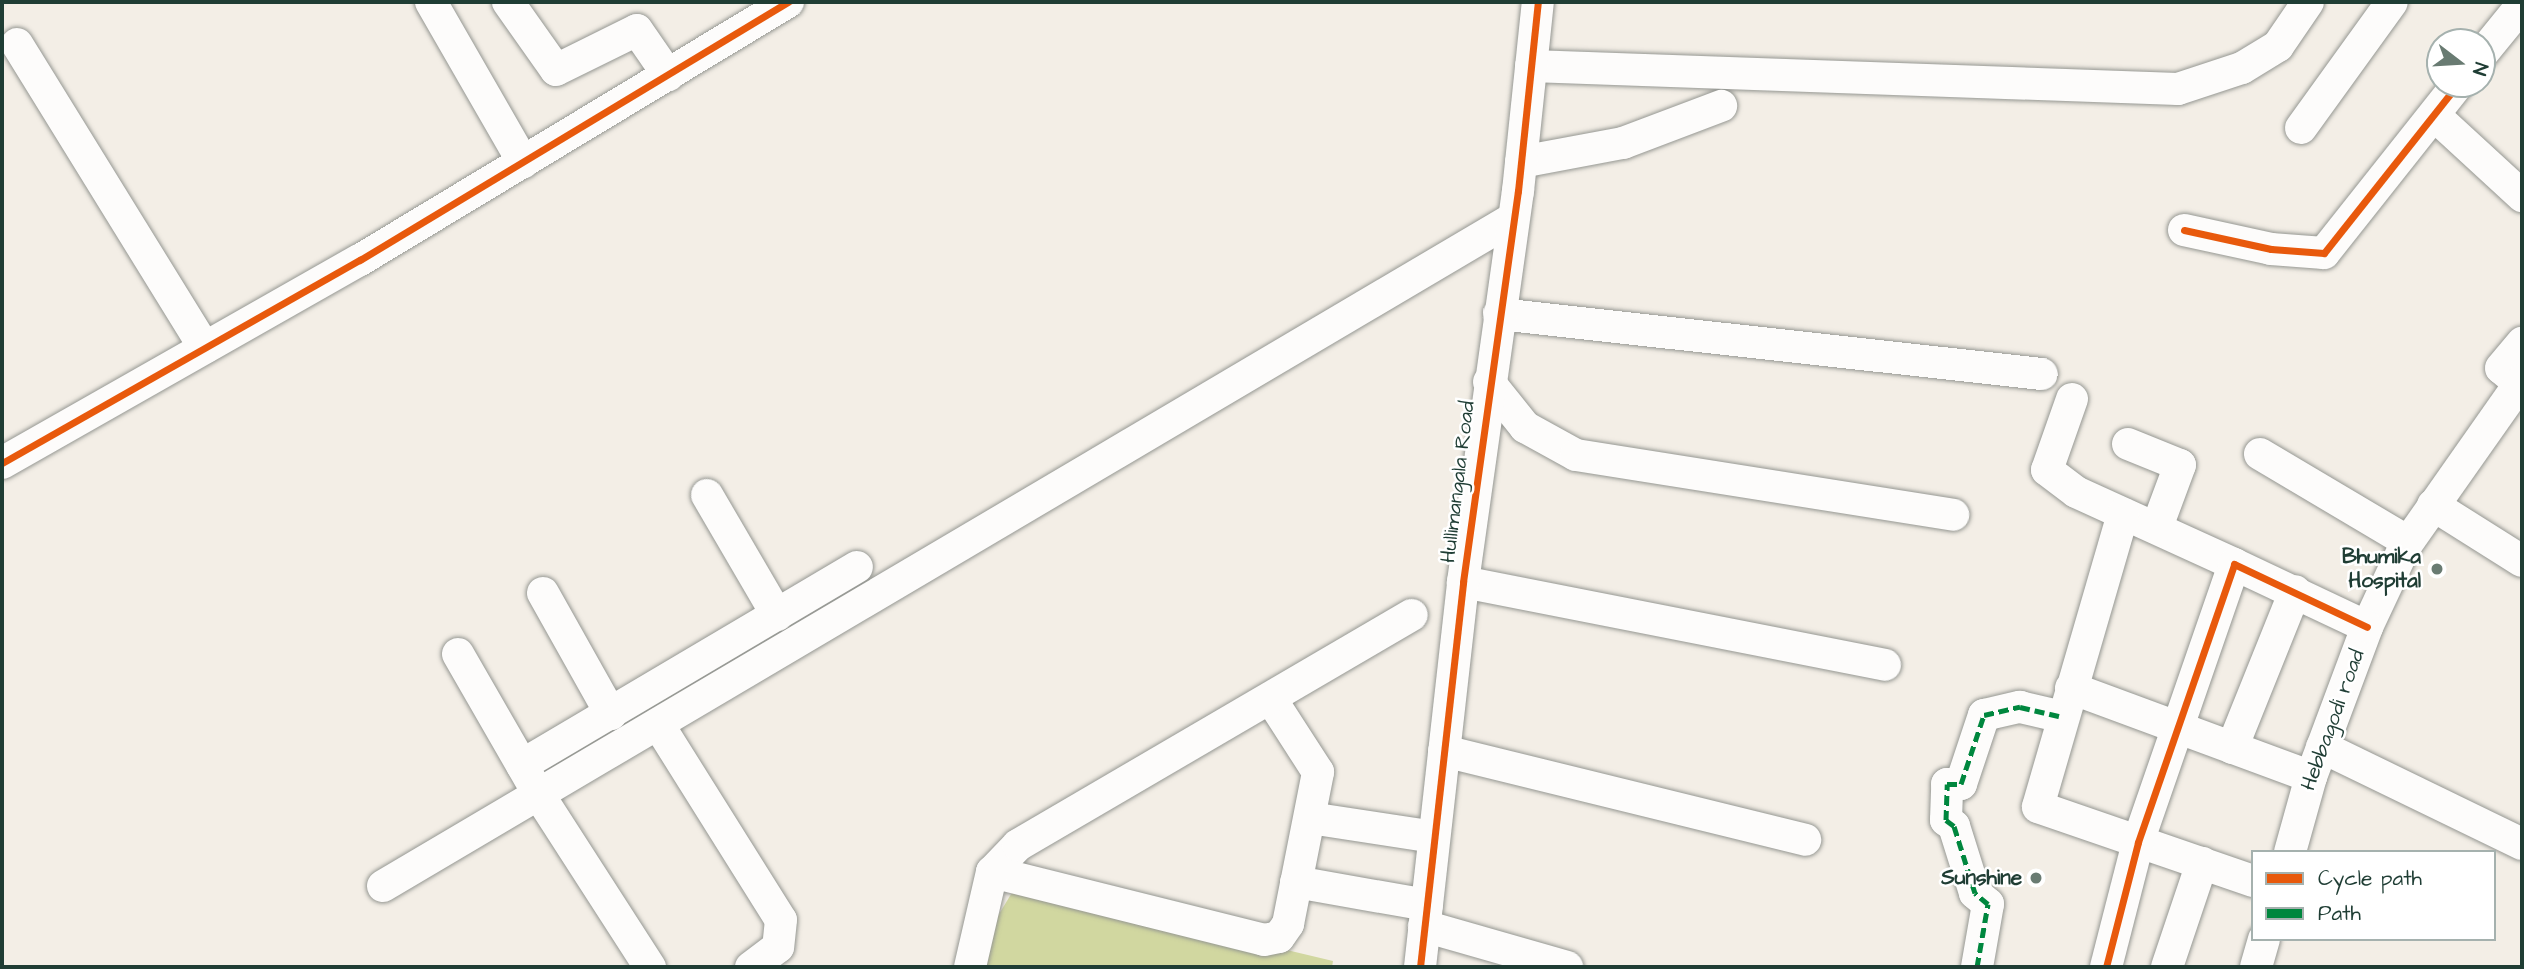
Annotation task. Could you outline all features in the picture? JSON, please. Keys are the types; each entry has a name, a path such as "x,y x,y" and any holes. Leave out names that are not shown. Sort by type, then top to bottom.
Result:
{"street":[{"path":"431,2 523,162"},
{"path":"508,2 556,71 637,30 668,75"},
{"path":"2,463 523,162 788,2"},
{"name":"Hullimangala Road","path":"1420,967 1463,582 1521,162 1538,2"},
{"path":"1531,66 2178,89 2242,68 2278,46 2308,2"},
{"path":"2301,128 2392,2"},
{"path":"2496,37 2522,5"},
{"path":"17,44 205,348"},
{"path":"2184,230 2271,249 2324,253 2447,98"},
{"path":"1521,162 1623,144 1721,106"},
{"path":"2434,115 2522,196"},
{"path":"383,886 1512,219"},
{"path":"1499,314 2042,374"},
{"path":"2521,382 2501,368 2522,343"},
{"path":"1489,382 1525,427 1545,442 1576,455 1953,514"},
{"name":"Hebbagodi road","path":"2291,850 2311,777 2367,627 2408,542 2521,382"},
{"path":"2072,399 2047,470 2076,492 2295,591 2367,627"},
{"path":"2128,444 2180,465 2157,527"},
{"path":"2260,454 2408,542"},
{"path":"707,495 777,615"},
{"path":"2433,505 2522,561"},
{"path":"2123,514 2038,807 2251,880"},
{"path":"2106,967 2138,842 2174,728 2234,564"},
{"path":"522,765 857,567"},
{"path":"1463,582 1885,665"},
{"path":"2232,748 2295,591"},
{"path":"543,593 611,714"},
{"path":"970,967 992,872 1018,845 1412,615"},
{"path":"458,654 538,795 650,967"},
{"path":"992,872 1264,940 1284,932 1310,818 1316,765 1271,699"},
{"path":"1977,967 1989,904 1975,893 1954,826 1946,820 1947,783 1961,784 1984,715 2020,707 2067,703 2174,728 2311,777"},
{"path":"658,724 781,920 778,947 751,967"},
{"path":"2322,747 2522,845"},
{"path":"1444,751 1805,840"},
{"path":"1310,818 1434,837"},
{"path":"2166,967 2202,863"},
{"path":"1296,881 1425,915 1567,967"},
{"path":"2256,967 2263,941"}],"green space":[{"path":"1016,886 1333,961 1332,967 982,967 990,929"}],"marked path":[{"path":"1977,967 1988,904 1975,893 1954,826 1946,820 1947,784 1961,784 1984,715 2020,707 2063,717"}],"cycle path":[{"path":"2,463 360,260 788,2"},
{"path":"1420,967 1463,582 1518,191 1538,2"},
{"path":"2184,230 2271,249 2324,253 2447,98"},
{"path":"2106,967 2138,842 2234,564 2367,627"}],"place":[{"name":"Bhumika Hospital","path":"2437,569"},
{"name":"Sunshine","path":"2036,878"}]}
